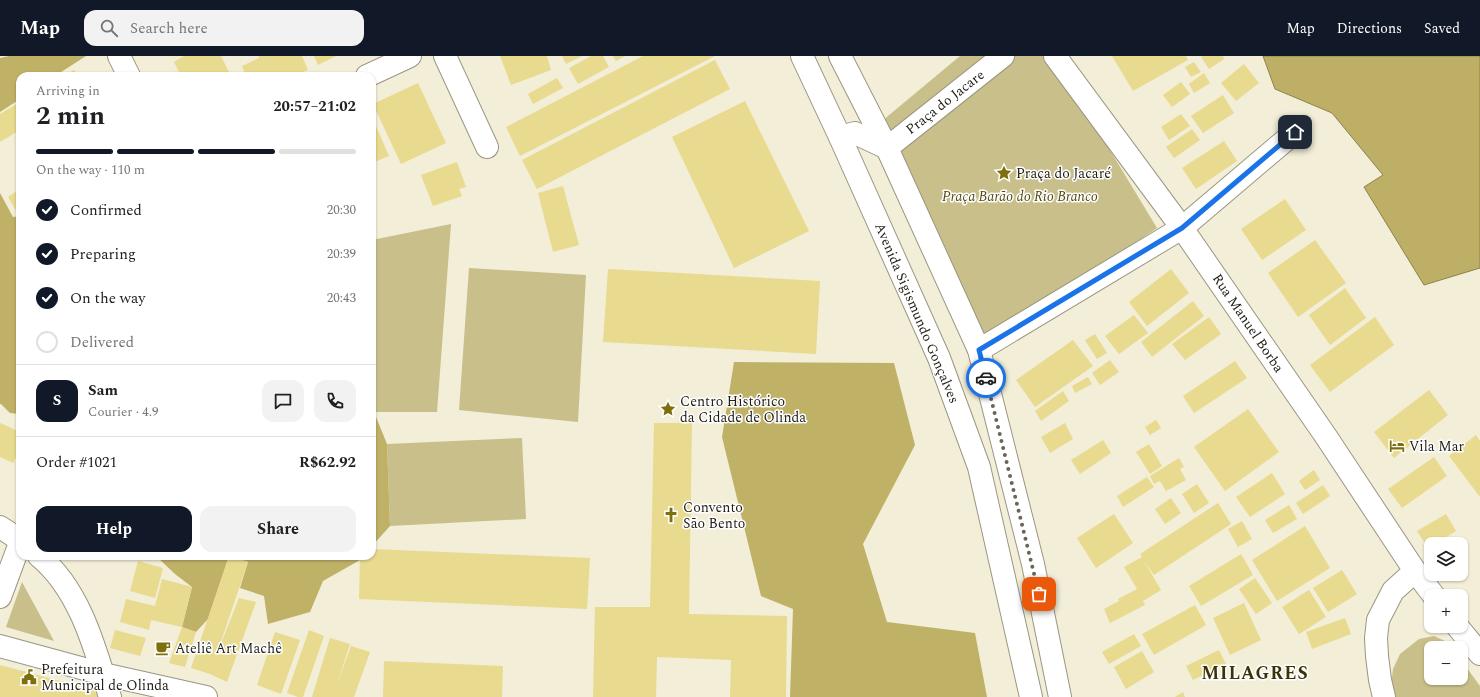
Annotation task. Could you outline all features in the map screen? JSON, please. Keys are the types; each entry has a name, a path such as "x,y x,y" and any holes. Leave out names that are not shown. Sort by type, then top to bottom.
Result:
{"street":[{"path":"118,56 127,72"},
{"path":"376,72 410,56"},
{"path":"445,56 487,147"},
{"name":"Avenida Sigismundo Gonçalves","path":"802,56 840,136 939,358 979,467 1030,697"},
{"path":"840,56 887,148 979,350 1033,564 1060,697"},
{"name":"Praça do Jacare","path":"887,148 1003,56"},
{"name":"Rua Manuel Borba","path":"1055,56 1182,228 1325,435 1414,571 1428,589"},
{"path":"979,350 1182,228 1295,132"},
{"path":"840,136 855,133 887,148"},
{"path":"0,527 16,539"},
{"path":"0,597 16,553"},
{"path":"49,560 72,596 89,633 110,697"},
{"path":"1384,697 1377,656 1376,638 1378,620 1393,591 1414,571"},
{"path":"1463,633 1480,654"},
{"path":"0,646 103,674 206,697"}],"green space":[{"name":"Praça Barão do Rio Branco","path":"960,56 1053,56 1157,228 980,347 876,126"},
{"path":"451,224 437,412 376,412 376,239"},
{"path":"469,268 586,275 578,422 459,410"},
{"path":"522,438 526,519 390,526 387,444"},
{"path":"22,582 54,641 6,627"},
{"path":"1434,636 1445,641 1424,641 1424,685 1468,685 1468,670 1480,686 1480,697 1394,697 1391,686 1393,669 1400,654 1419,639"}],"shaded area":[{"path":"9,56 86,56 61,72 16,72 16,102 0,112 0,58"},
{"path":"1263,56 1480,56 1480,268 1424,285 1364,187 1383,175 1332,113 1275,89"},
{"path":"0,193 13,217 16,217 16,414 10,413 0,404"},
{"path":"734,362 894,363 915,445 863,544 887,622 975,633 987,697 790,697 793,609 761,596 722,437"},
{"path":"376,417 387,444 390,526 376,542"},
{"path":"160,560 228,560 208,619 196,632 182,627 192,587"},
{"path":"242,560 360,560 323,581 310,612 268,624 264,596 240,588 248,562"}],"building":[{"path":"184,56 221,56 229,72 179,72 174,62"},
{"path":"259,56 302,56 308,70 303,72 244,72 242,66 259,58"},
{"path":"314,56 336,56 318,65"},
{"path":"500,56 547,56 551,70 511,85"},
{"path":"562,56 582,56 566,64"},
{"path":"591,56 603,56 609,67 578,84 569,68"},
{"path":"613,56 625,56 616,61"},
{"path":"643,56 715,56 520,156 506,127"},
{"path":"1112,56 1186,56 1188,60 1133,91"},
{"path":"1223,56 1224,59 1209,69 1201,57"},
{"path":"715,60 730,89 537,189 522,160"},
{"path":"1194,62 1201,72 1191,77 1185,67"},
{"path":"1244,64 1259,83 1236,101 1221,83"},
{"path":"1204,73 1210,83 1194,93 1189,84"},
{"path":"557,78 563,88 533,104 528,94"},
{"path":"1181,82 1190,94 1172,107 1163,95"},
{"path":"418,83 446,143 401,164 376,110 376,103"},
{"path":"1223,95 1234,113 1203,133 1191,116"},
{"path":"745,101 809,231 734,268 672,137"},
{"path":"16,104 16,132 0,142 0,114"},
{"path":"1181,114 1190,126 1169,140 1161,127"},
{"path":"376,126 389,156 376,161"},
{"path":"1192,129 1200,140 1174,158 1166,147"},
{"path":"1224,141 1237,161 1196,189 1182,168"},
{"path":"457,162 466,187 459,189 462,196 433,206 421,175"},
{"path":"563,186 579,245 553,252 538,193"},
{"path":"16,192 16,210 8,197"},
{"path":"1285,199 1306,230 1262,260 1241,229"},
{"path":"1315,240 1346,283 1298,317 1268,273"},
{"path":"608,269 820,281 816,354 603,342"},
{"path":"1171,269 1189,293 1147,326 1129,302"},
{"path":"1345,288 1366,318 1330,345 1309,315"},
{"path":"1193,301 1204,316 1152,357 1141,342"},
{"path":"1134,315 1148,333 1119,354 1105,336"},
{"path":"1209,317 1221,334 1185,360 1172,344"},
{"path":"1375,317 1394,345 1330,392 1310,365"},
{"path":"1095,334 1107,353 1097,359 1085,340"},
{"path":"1073,340 1093,366 1035,407 1016,380"},
{"path":"1110,360 1119,372 1100,385 1092,373"},
{"path":"1235,361 1247,378 1194,413 1183,396"},
{"path":"1088,377 1092,384 1075,393 1072,386"},
{"path":"1429,390 1448,415 1394,458 1374,432"},
{"path":"1063,391 1069,401 1041,421 1035,411"},
{"path":"1248,409 1279,452 1225,491 1194,447"},
{"path":"1156,420 1161,428 1150,435 1145,427"},
{"path":"0,423 16,430 16,457 13,463 0,457"},
{"name":"Convento São Bento","path":"654,423 692,423 689,614 787,616 786,697 730,697 731,660 657,657 656,697 593,697 595,607 650,607"},
{"path":"1065,423 1073,439 1050,453 1041,437"},
{"path":"1476,435 1480,441 1480,497 1449,456"},
{"path":"1103,440 1111,453 1080,474 1071,460"},
{"path":"1149,444 1162,466 1150,474 1136,452"},
{"path":"1434,457 1447,476 1402,508 1388,489"},
{"path":"1179,458 1184,467 1180,469 1186,480 1166,491 1160,481 1154,484 1150,476"},
{"path":"1314,470 1320,480 1305,490 1299,481"},
{"path":"1272,473 1285,494 1250,517 1236,497"},
{"path":"1147,477 1154,487 1123,507 1117,496"},
{"path":"1197,484 1209,503 1194,513 1182,494"},
{"path":"1323,485 1330,496 1303,514 1296,503"},
{"path":"1171,498 1181,513 1165,524 1155,509"},
{"path":"1218,503 1231,524 1154,575 1144,561 1161,590 1143,601 1145,605 1110,623 1104,609 1119,601 1118,599 1137,589 1124,567 1142,557 1140,554"},
{"path":"1289,505 1297,519 1273,533 1265,520"},
{"path":"1114,514 1133,543 1096,568 1077,538"},
{"path":"1446,514 1456,531 1446,537 1424,537 1424,542 1417,531"},
{"path":"1242,521 1252,539 1238,547 1228,529"},
{"path":"1305,526 1330,568 1277,601 1252,560"},
{"path":"376,549 590,558 587,609 359,599 360,560 376,560"},
{"path":"1241,554 1253,575 1201,606 1189,586"},
{"path":"228,560 242,560 248,562 216,656 239,598 256,602 227,682 210,674 191,668"},
{"path":"138,561 163,568 155,598 130,591"},
{"path":"1342,570 1357,594 1328,612 1313,588"},
{"path":"1255,578 1272,603 1256,614 1239,589"},
{"path":"162,579 192,587 182,627 151,620 149,630 120,622 126,599 155,606"},
{"path":"1309,590 1326,617 1299,634 1282,607"},
{"path":"1244,603 1261,640 1230,655 1213,618"},
{"path":"1195,605 1206,625 1154,655 1142,634"},
{"path":"1345,618 1351,634 1312,649 1306,632"},
{"path":"182,627 196,632 185,667 169,663"},
{"path":"115,630 146,638 140,656 110,648"},
{"path":"309,630 324,636 303,697 298,697 287,693"},
{"path":"275,632 300,640 281,694 257,685"},
{"path":"1134,634 1141,646 1109,664 1102,652"},
{"path":"330,638 350,644 336,687 351,646 370,652 354,697 312,697"},
{"path":"1219,650 1226,664 1193,680 1186,666"},
{"path":"1142,651 1154,672 1126,689 1114,667"},
{"path":"384,661 503,666 502,697 383,697"},
{"name":"Prefeitura Municipal de Olinda","path":"0,665 98,691 99,697 0,697"},
{"path":"1183,692 1185,697 1175,697"}],"way so far":[{"path":"986,378 1033,564 1039,594"}],"place":[{"name":"Praça do Jacaré","path":"1004,173"},
{"name":"Centro Histórico da Cidade de Olinda","path":"668,409"},
{"name":"Vila Mar","path":"1397,446"},
{"name":"Convento São Bento","path":"671,515"},
{"name":"Ateliê Art Machê","path":"163,648"},
{"name":"Prefeitura Municipal de Olinda","path":"29,677"}],"district":[{"name":"MILAGRES","path":"1255,673"}],"route":[{"path":"986,378 979,350 1182,228 1295,132"}]}
